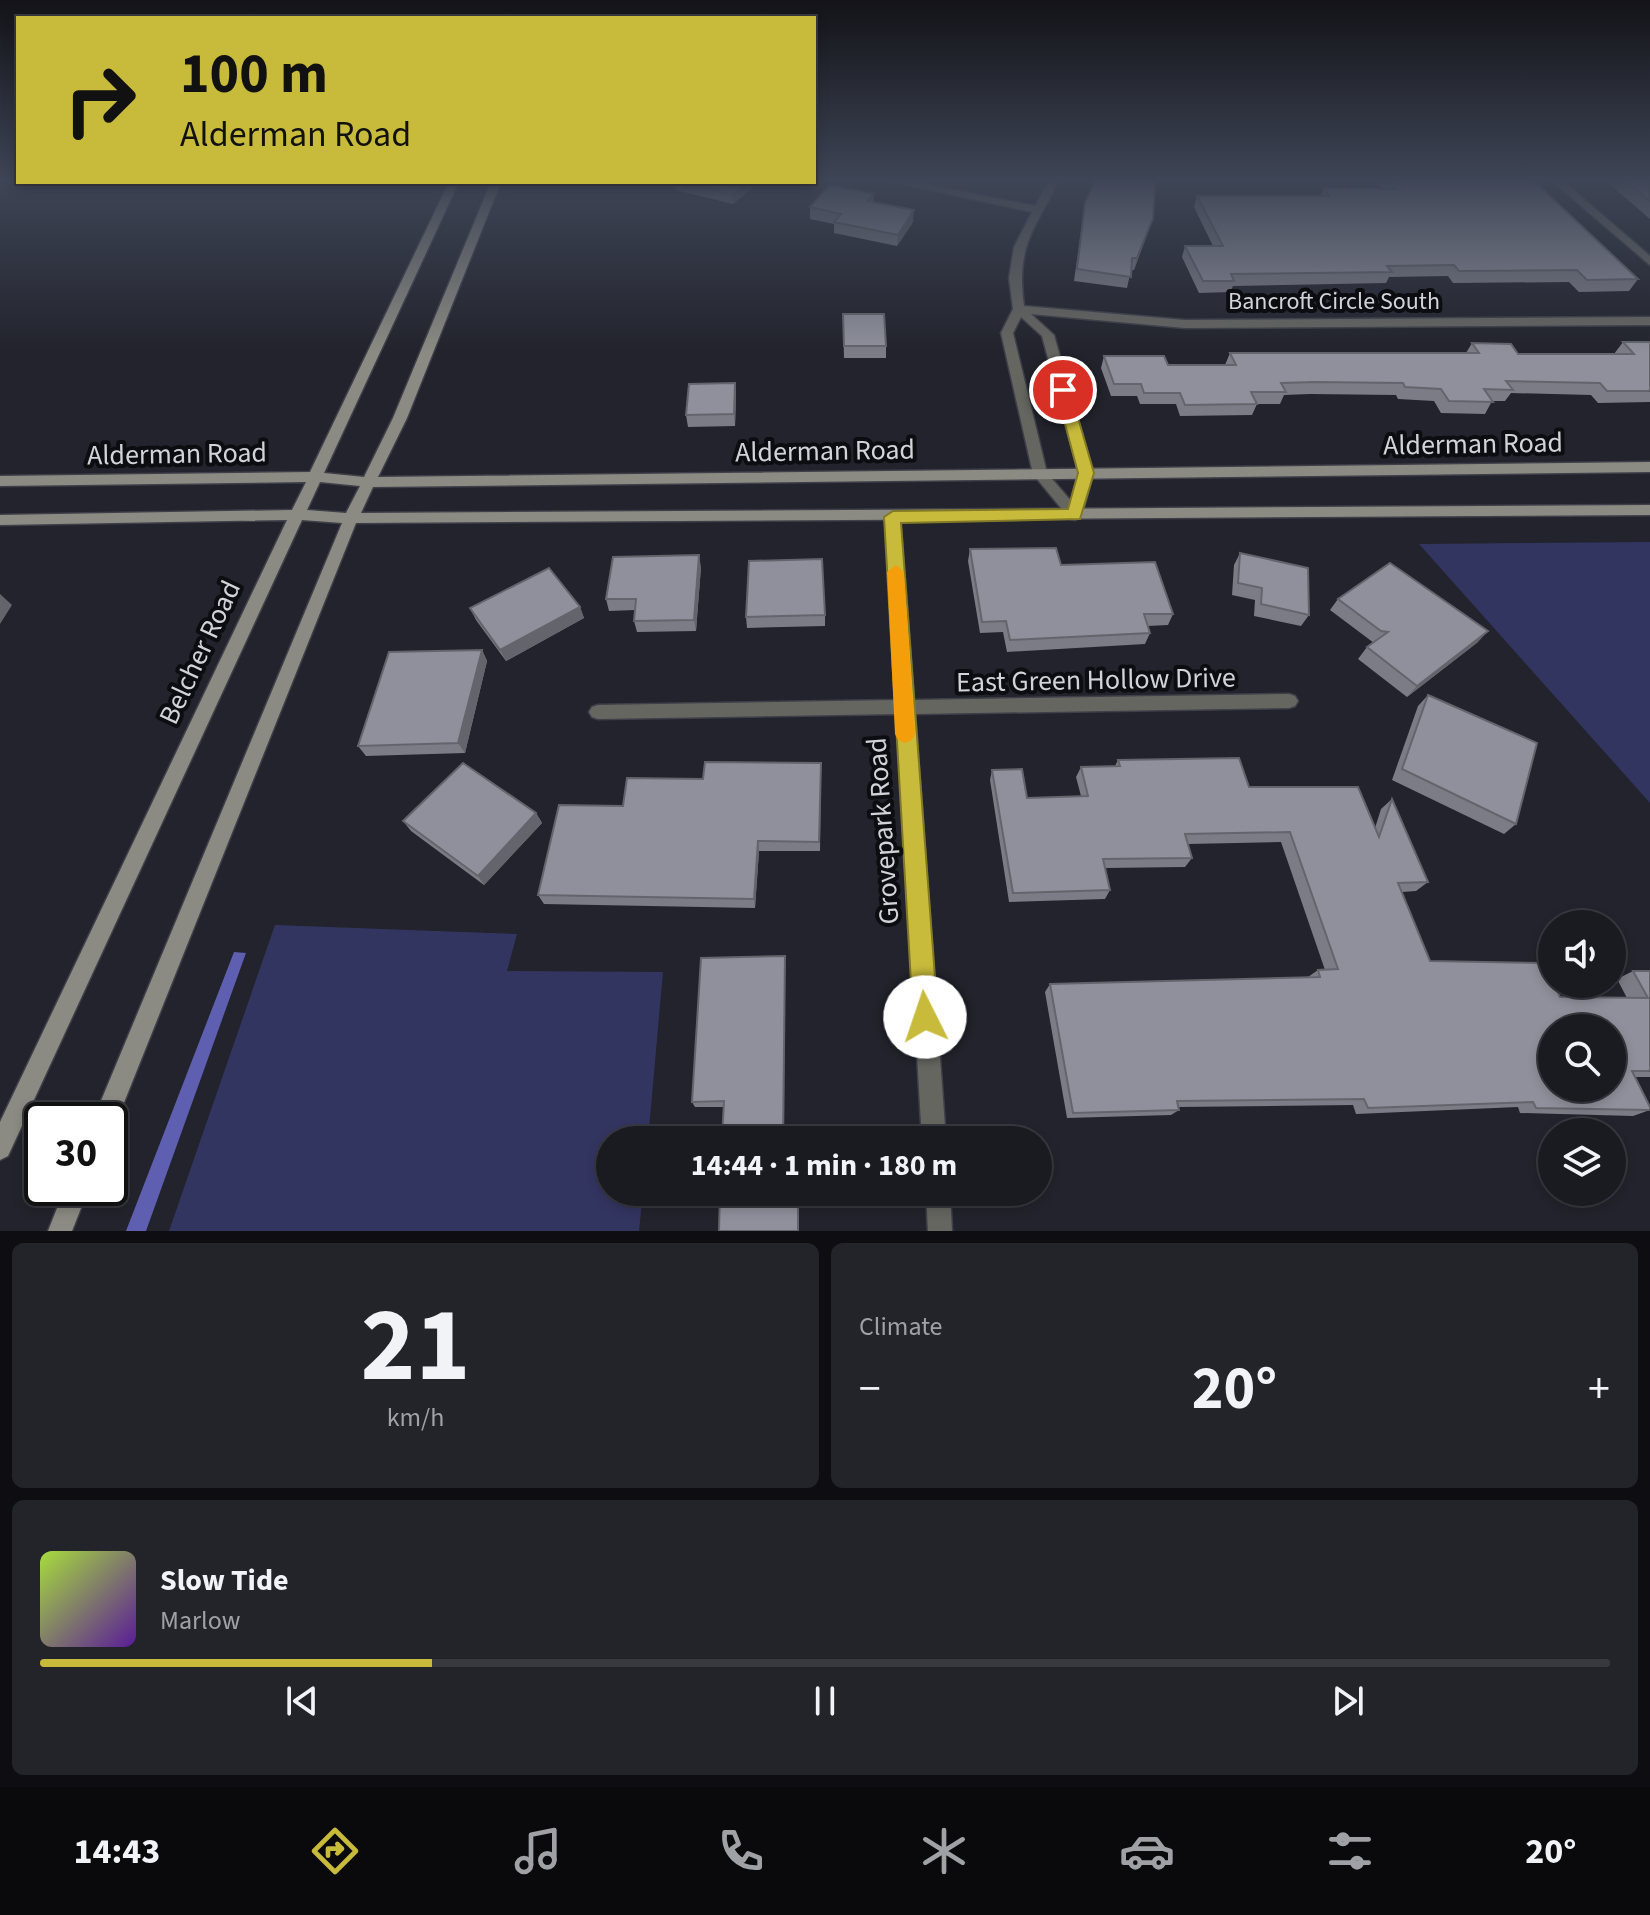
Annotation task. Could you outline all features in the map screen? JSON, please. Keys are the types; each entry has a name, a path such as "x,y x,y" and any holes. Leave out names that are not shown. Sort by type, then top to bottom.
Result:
{"main road":[{"name":"Belcher Road","path":"0,1148 428,238"},
{"path":"112,1102 351,518 400,418 473,238"},
{"name":"Alderman Road","path":"0,481 318,477 370,482 1650,467"},
{"path":"0,520 297,515 351,518 893,517 1650,510"},
{"path":"60,1231 70,1206"}],"street":[{"path":"1023,238 1019,247 1015,278 1019,309 1007,333 1040,474 1075,515"},
{"path":"1623,238 1650,262"},
{"path":"1019,309 1048,335 1086,473 1075,515"},
{"name":"Bancroft Circle South","path":"1019,309 1185,324 1650,321"},
{"name":"Grovepark Road","path":"893,517 903,709 933,1126"},
{"name":"East Green Hollow Drive","path":"598,712 1289,701"},
{"path":"939,1206 940,1231"}],"shaded area":[{"path":"1650,542 1650,803 1419,544"},
{"path":"275,925 517,934 507,971 663,972 649,1126 596,1126 596,1206 642,1206 639,1231 169,1231"},
{"path":"234,952 246,953 146,1231 126,1231"}],"building":[{"path":"1081,238 1145,238 1137,258 1132,258 1131,277 1077,269"},
{"path":"1219,238 1595,238 1638,279 1587,280 1577,270 1459,271 1454,265 1387,266 1392,272 1231,274 1234,281 1203,281 1185,246 1223,246"},
{"path":"843,314 884,314 886,346 844,346"},
{"path":"1623,342 1650,342 1650,391 1607,391 1600,383 1506,381 1513,390 1484,389 1493,402 1449,401 1441,389 1405,387 1403,383 1316,382 1281,383 1286,392 1251,392 1257,404 1185,405 1180,393 1144,393 1141,384 1114,384 1104,356 1164,356 1168,365 1236,365 1230,353 1479,353 1472,343 1511,344 1518,354 1634,354"},
{"path":"735,383 734,414 686,415 689,384"},
{"path":"1056,548 1061,565 1155,562 1173,614 1144,614 1150,633 1010,640 1006,621 982,622 970,549"},
{"path":"1240,553 1308,568 1309,615 1261,604 1262,588 1238,583"},
{"path":"699,555 694,620 634,621 636,599 606,599 613,557"},
{"path":"822,559 825,615 746,617 749,561"},
{"path":"1390,563 1488,631 1417,686 1367,647 1388,632 1381,631 1338,599"},
{"path":"549,568 580,607 500,650 470,608"},
{"path":"482,650 458,743 358,746 389,652"},
{"path":"1428,695 1537,743 1516,824 1402,769"},
{"path":"1239,758 1249,787 1358,787 1379,837 1392,799 1428,882 1398,883 1430,961 1538,963 1538,998 1648,998 1633,971 1650,971 1650,1071 1632,1071 1650,1110 1536,1108 1533,1102 1368,1108 1364,1099 1177,1101 1179,1110 1073,1113 1050,984 1320,977 1318,970 1338,969 1290,832 1185,834 1192,858 1103,859 1110,890 1013,893 992,770 1022,769 1027,798 1088,796 1081,767 1120,766 1118,760"},
{"path":"705,762 821,763 819,842 758,841 754,899 538,895 559,805 623,806 627,778 703,779"},
{"path":"463,763 536,813 478,876 403,821"},
{"path":"785,956 783,1126 723,1126 724,1101 692,1102 701,958"},
{"path":"720,1206 798,1206 798,1231 719,1231"}],"slow traffic":[{"path":"896,572 905,734"}],"route":[{"path":"925,1017 893,517 1075,515 1086,473 1063,390"}]}
